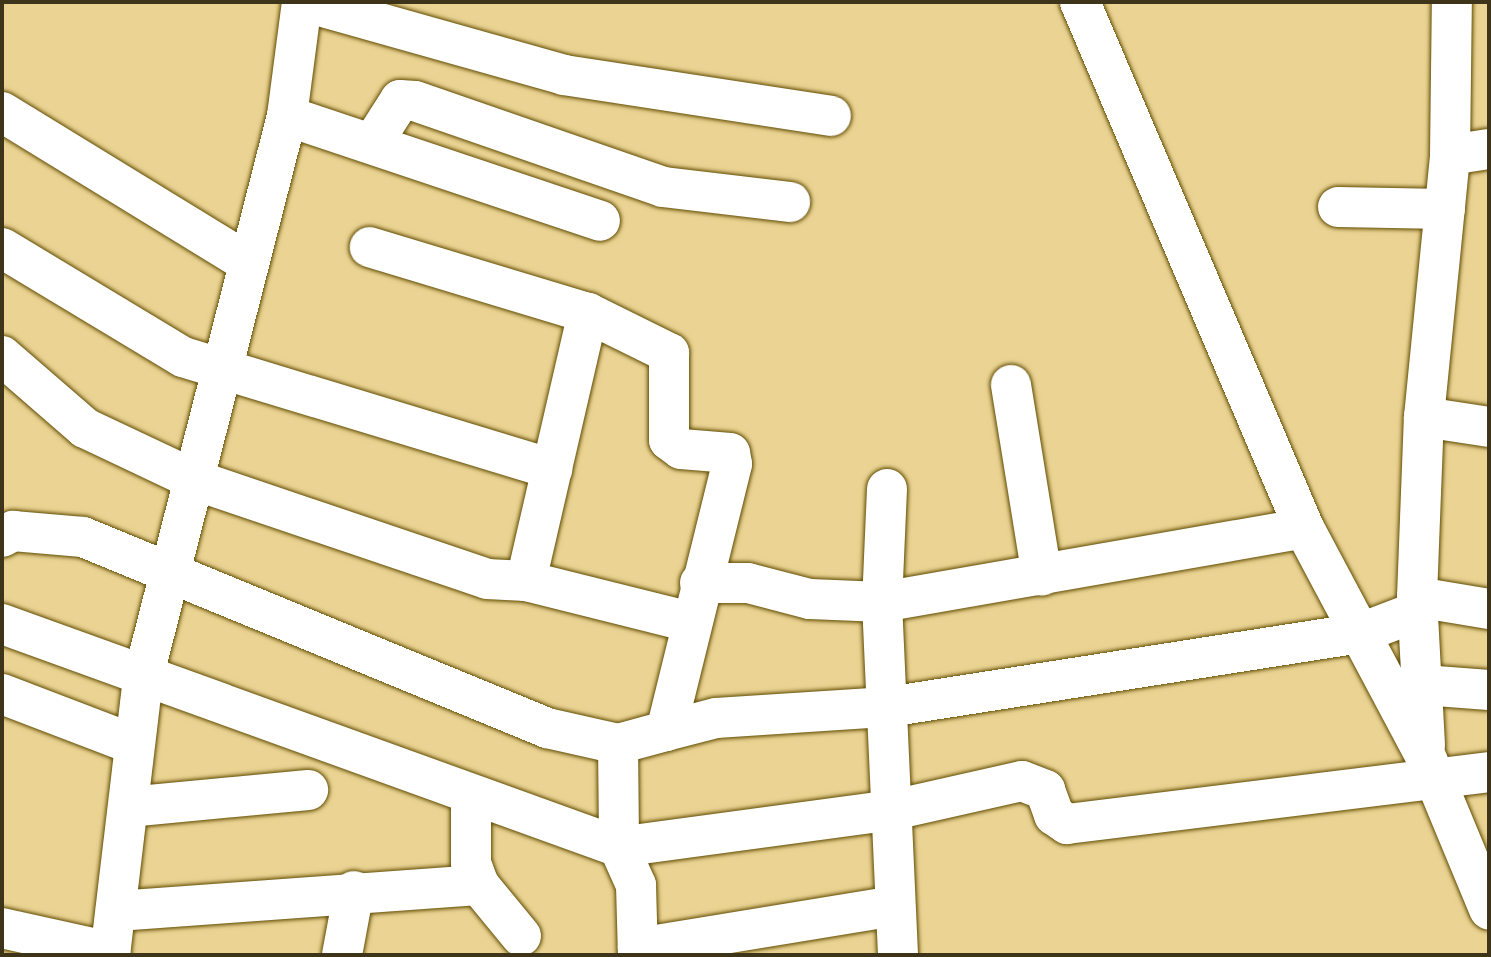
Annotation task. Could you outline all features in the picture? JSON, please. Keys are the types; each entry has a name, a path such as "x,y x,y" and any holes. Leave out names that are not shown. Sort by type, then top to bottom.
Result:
{"street":[{"path":"2,928 110,954 143,678 173,574 287,116 303,2 564,75 831,116"},
{"path":"1080,2 1304,528 1430,766 1477,864 1489,909"},
{"path":"1430,766 1418,604 1424,417 1450,155 1452,2"},
{"path":"372,144 394,106 415,101 663,187 790,202"},
{"path":"2,112 248,263"},
{"path":"287,116 600,221"},
{"path":"1450,155 1489,149"},
{"path":"1338,207 1445,209"},
{"path":"370,247 588,313 669,353 669,440 681,449 730,453 732,464 690,622 666,731"},
{"path":"2,248 183,357 552,469"},
{"path":"526,581 588,313"},
{"path":"2,356 85,428 195,480 474,575 526,581 690,622"},
{"path":"1011,385 1042,576"},
{"path":"1424,417 1489,427"},
{"path":"887,489 882,602 898,955"},
{"path":"700,583 748,583 810,599 882,602 1304,528"},
{"path":"2,537 13,531 83,537 547,728 618,744 716,718 888,707 1361,633 1418,604 1489,609"},
{"path":"2,624 471,798 619,847 893,810 1022,781 1045,790 1054,815 1067,824 1430,766 1489,772"},
{"path":"1423,685 1489,690"},
{"path":"2,694 133,744"},
{"path":"618,744 619,847 636,885 638,951 895,906"},
{"path":"128,807 308,790"},
{"path":"471,798 471,863 479,885 521,936"},
{"path":"116,911 354,891 479,885"},
{"path":"342,955 354,891"}]}
